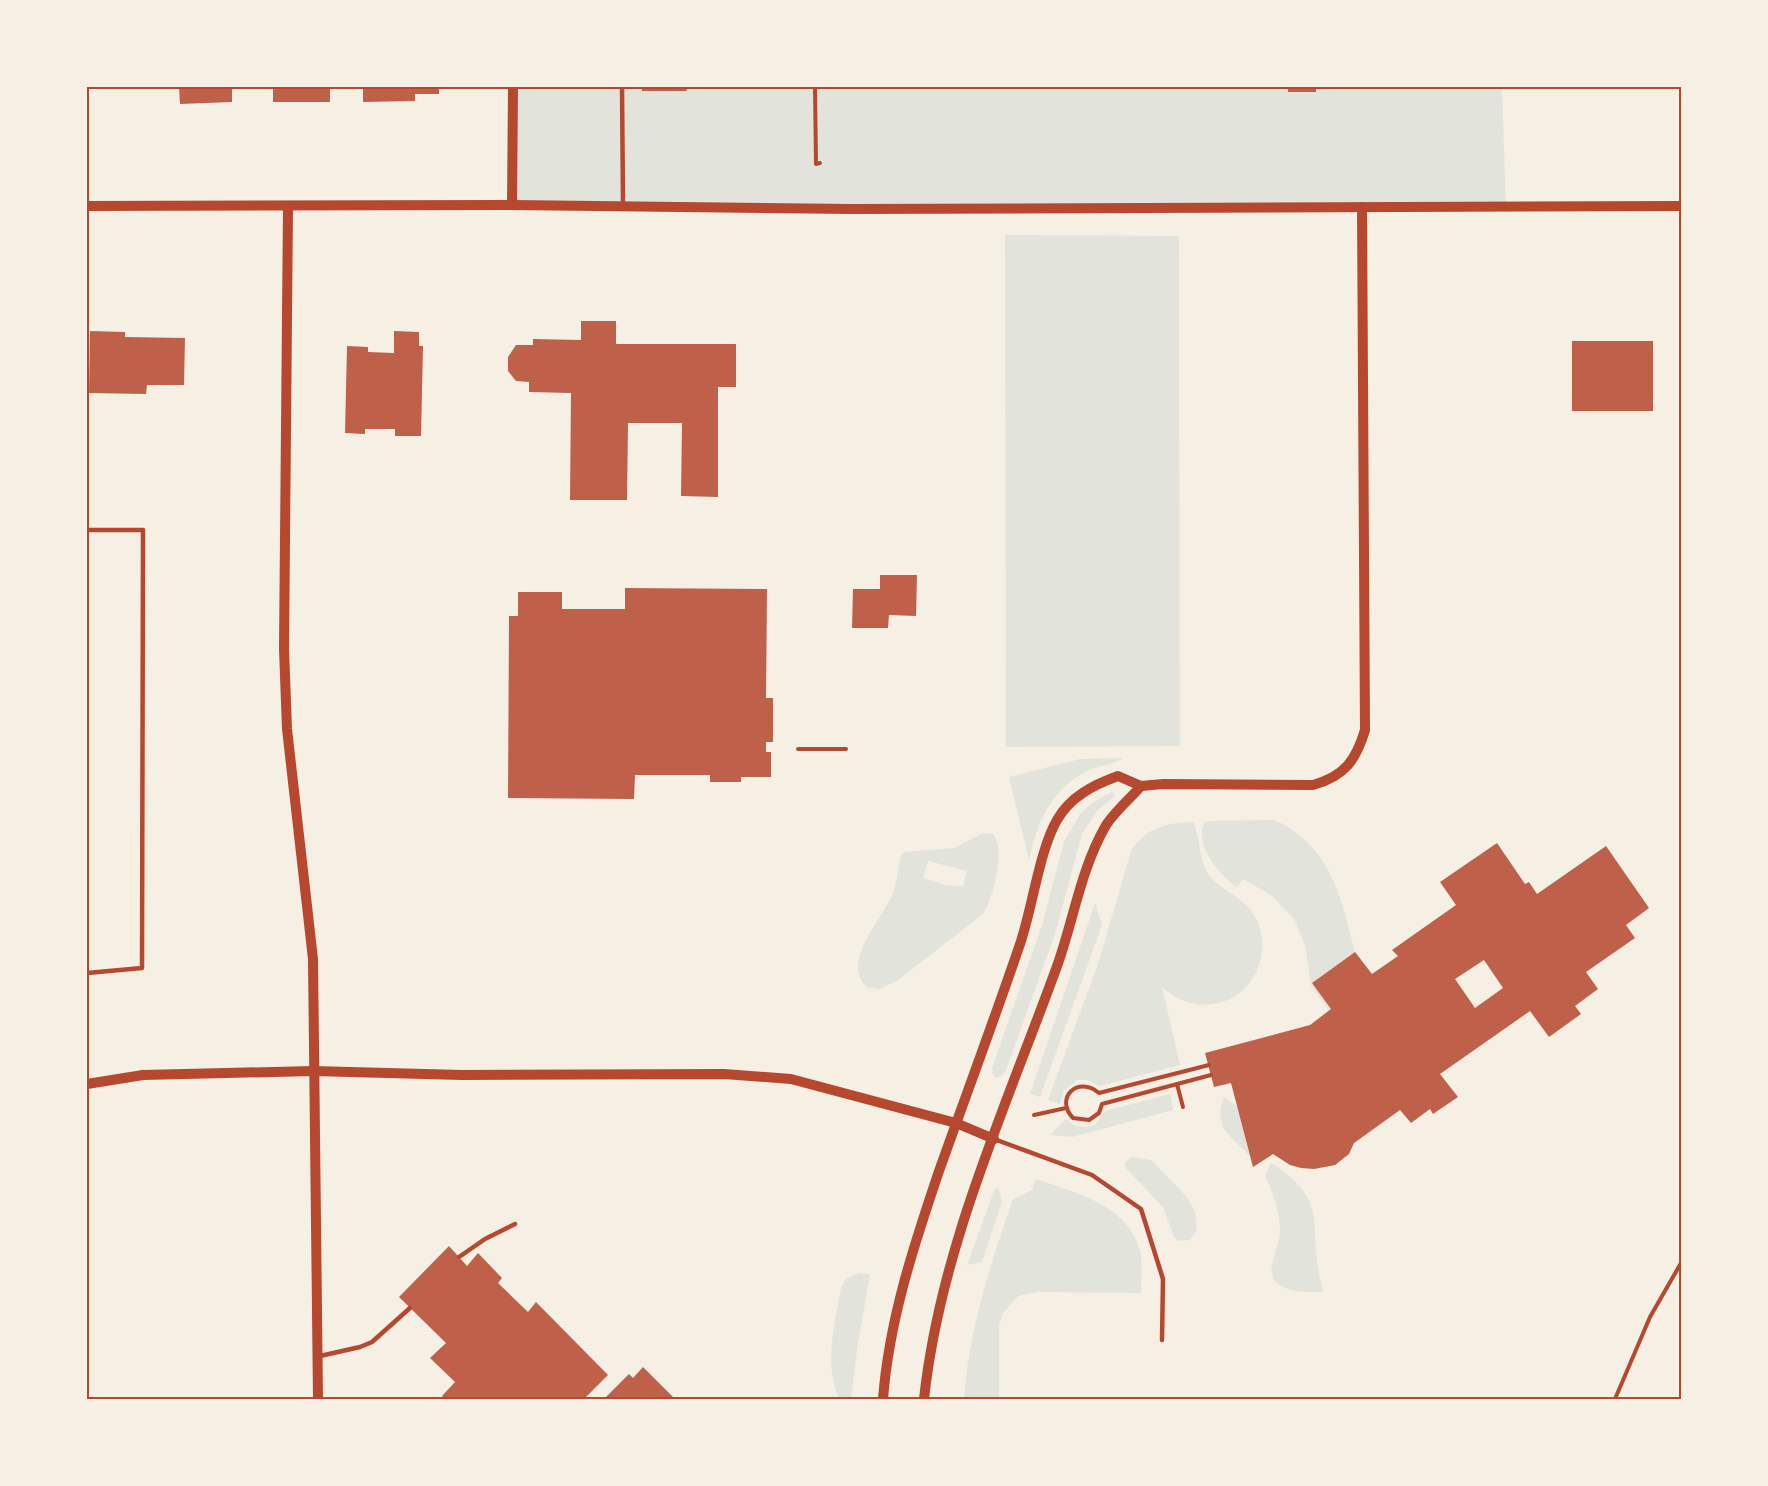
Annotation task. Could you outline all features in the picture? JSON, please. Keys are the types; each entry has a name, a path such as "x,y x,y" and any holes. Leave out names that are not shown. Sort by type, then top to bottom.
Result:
{"street":[{"path":"513,87 513,205"},
{"path":"87,206 513,205 852,209 1681,206"},
{"path":"288,206 284,649 286,729 313,959 313,1071 320,1356 318,1399"},
{"path":"883,1399 904,1279 956,1123 1028,923 1048,841 1056,821 1069,804 1095,784 1118,777 1141,786 1313,784 1330,780 1358,754 1365,730 1362,207"},
{"path":"924,1399 930,1351 958,1241 1057,966 1092,855 1106,825 1141,786"},
{"path":"87,1084 143,1076 313,1071 462,1075 724,1074 780,1078 956,1123 994,1139"}],"lane":[{"path":"622,87 622,206"},
{"path":"87,530 143,530 142,968 87,973"},
{"path":"994,1139 1092,1175 1141,1209 1163,1279 1162,1340"},
{"path":"459,1257 515,1224"},
{"path":"320,1356 372,1342 410,1308"}],"path":[{"path":"815,87 816,164 820,163"},
{"path":"798,749 846,749"},
{"path":"1209,1065 1099,1093 1093,1088 1081,1086 1075,1088 1067,1096 1066,1108 1073,1118 1089,1120 1098,1113 1102,1104 1211,1075"},
{"path":"1176,1083 1183,1107"},
{"path":"1034,1115 1066,1108"},
{"path":"1615,1399 1650,1317 1681,1263"}],"shaded area":[{"path":"513,87 1502,87 1506,208 512,205"},
{"path":"1005,235 1179,236 1180,746 1006,747"},
{"path":"1123,758 1089,770 1065,786 1056,796 1042,820 1029,860 1009,777 1080,759"},
{"path":"1113,791 1115,796 1098,810 1082,834 1055,934 1006,1070 1003,1075 996,1078 993,1076 992,1068 1042,925 1064,842 1080,814 1092,803"},
{"path":"1274,820 1293,830 1321,858 1331,875 1345,912 1355,952 1312,983 1331,1009 1329,1011 1311,985 1305,945 1294,919 1272,896 1243,879 1237,888 1216,867 1205,849 1202,830 1205,821"},
{"path":"1193,822 1208,874 1244,903 1259,926 1262,952 1254,975 1240,993 1216,1003 1199,1004 1184,1001 1162,987 1180,1065 1100,1086 1087,1080 1077,1080 1063,1091 1060,1104 1048,1100 1099,961 1131,851 1144,836 1158,828"},
{"path":"983,833 993,834 997,841 997,874 991,897 983,914 898,980 879,989 867,987 860,977 858,965 861,953 893,893 901,856 904,852 954,848","holes":["928,861 967,871 963,886 945,885 923,878"]},
{"path":"1095,903 1102,925 1040,1097 1030,1094"},
{"path":"1170,1094 1173,1110 1072,1137 1050,1135 1066,1119 1075,1126 1087,1127 1095,1125 1105,1111"},
{"path":"1224,1097 1237,1106 1251,1158 1222,1125 1220,1117"},
{"path":"1132,1157 1151,1160 1186,1196 1195,1211 1197,1230 1190,1240 1179,1241 1174,1237 1163,1207 1125,1167 1125,1163"},
{"path":"1271,1163 1291,1178 1304,1192 1311,1206 1316,1253 1324,1292 1287,1289 1274,1279 1273,1260 1280,1229 1275,1201 1265,1176"},
{"path":"1036,1179 1098,1202 1124,1221 1140,1250 1141,1293 1037,1292 1018,1296 1003,1313 999,1325 999,1399 964,1399 976,1323 996,1248 1013,1199 1032,1190"},
{"path":"998,1187 1002,1202 982,1262 967,1265 994,1191"},
{"path":"859,1273 870,1274 851,1399 839,1399 832,1372 833,1331 841,1288 846,1279"}],"building":[{"path":"179,87 232,87 232,102 180,104"},
{"path":"273,87 330,87 330,102 273,102"},
{"path":"363,87 439,87 439,94 415,94 415,101 363,102"},
{"path":"642,87 689,87 686,91 642,91"},
{"path":"1288,87 1316,87 1316,92 1288,92"},
{"path":"581,321 616,321 616,344 736,344 736,387 718,387 718,497 681,496 682,423 628,423 627,500 570,500 571,393 529,392 529,382 516,381 508,371 508,357 516,345 533,345 533,339 581,340"},
{"path":"90,331 125,332 125,337 185,338 184,385 147,385 146,394 89,393"},
{"path":"394,331 419,332 419,346 423,346 421,436 395,436 395,429 365,429 365,434 345,433 347,346 368,347 368,352 394,353"},
{"path":"1572,341 1653,341 1653,411 1572,411"},
{"path":"880,575 917,575 916,616 889,615 888,628 852,628 853,589 880,589"},
{"path":"625,588 767,589 766,698 773,698 773,742 766,742 766,752 771,752 771,777 741,777 741,782 710,782 710,775 635,775 634,799 508,798 509,616 518,616 518,592 562,592 562,609 625,609"},
{"path":"1497,843 1525,884 1529,882 1537,894 1606,846 1649,908 1626,925 1635,938 1586,972 1598,989 1575,1006 1581,1014 1549,1037 1530,1011 1440,1074 1458,1097 1433,1114 1430,1109 1411,1123 1400,1110 1354,1143 1349,1154 1335,1165 1314,1169 1301,1168 1290,1165 1273,1154 1253,1167 1231,1083 1214,1087 1205,1053 1310,1025 1331,1009 1312,983 1355,952 1372,974 1398,956 1392,950 1456,905 1440,882","holes":["1484,960 1503,988 1475,1008 1455,979"]},
{"path":"449,1246 467,1266 478,1253 502,1278 498,1283 528,1312 536,1302 608,1375 586,1397 588,1399 445,1399 442,1396 455,1382 430,1358 446,1343 399,1297"},
{"path":"643,1367 675,1399 604,1399 629,1374 633,1378"}]}
